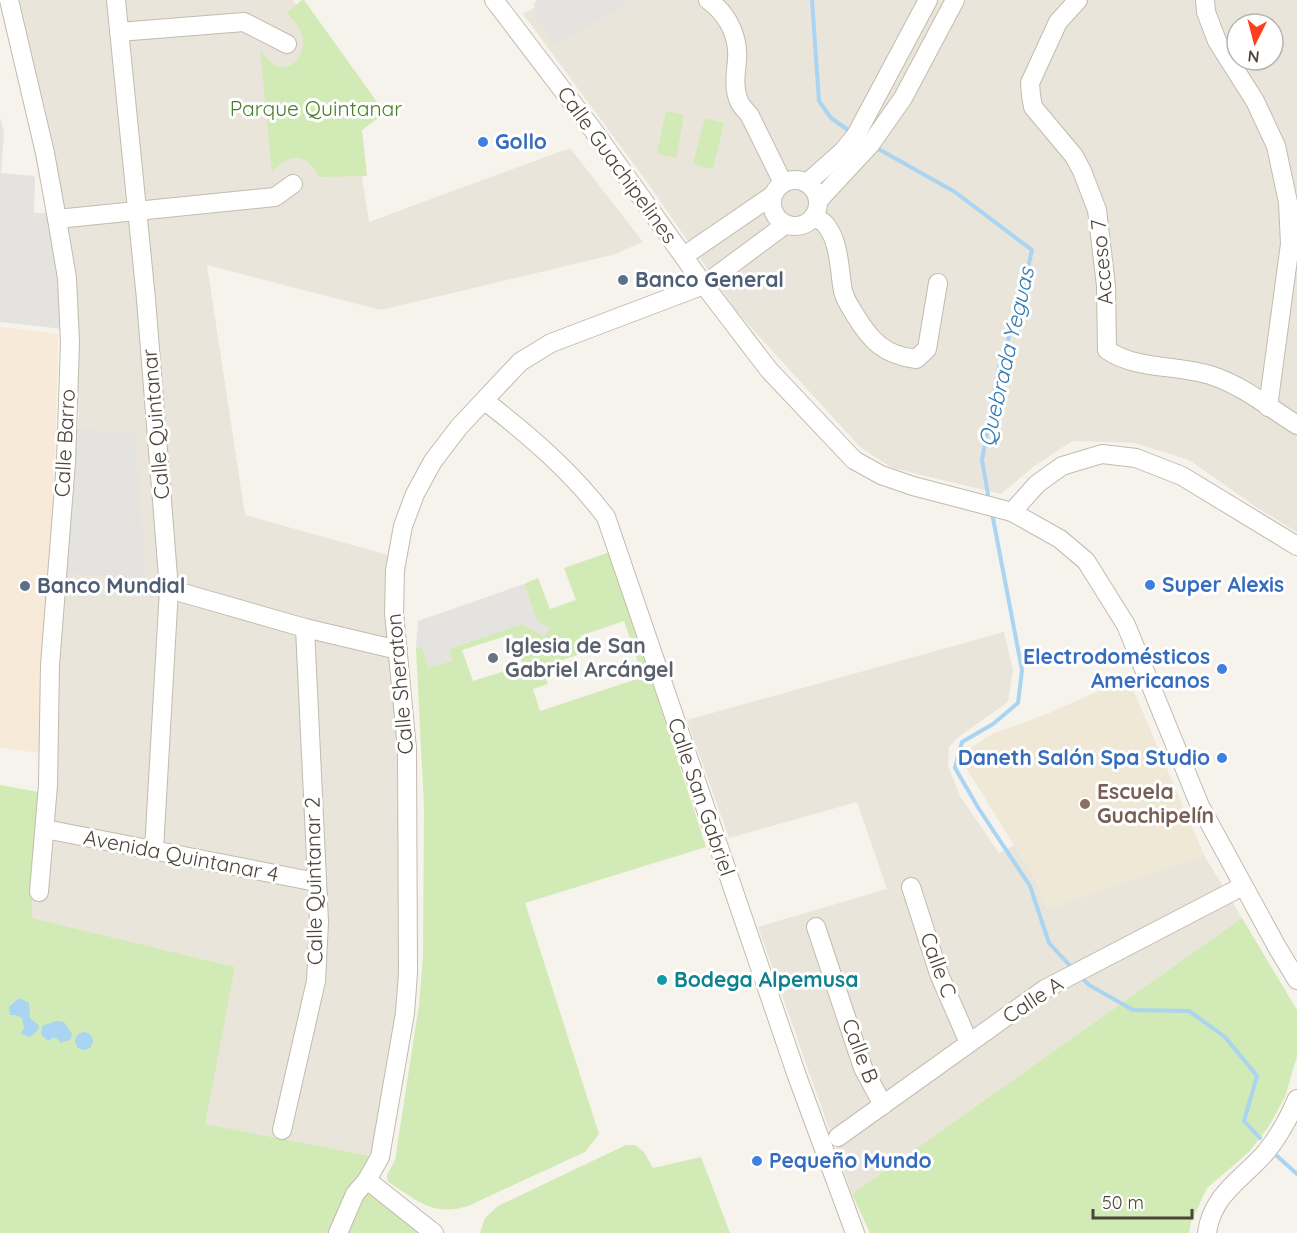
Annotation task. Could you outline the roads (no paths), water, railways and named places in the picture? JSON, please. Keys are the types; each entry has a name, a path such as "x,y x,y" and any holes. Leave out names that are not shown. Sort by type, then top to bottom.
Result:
{"street":[{"name":"Calle Barro","path":"9,0 45,153 57,219 67,278 70,343 66,462 50,665 45,829 39,892"},
{"name":"Calle Quintanar","path":"116,0 137,212 169,589 154,850"},
{"path":"708,0 717,6 728,19 734,32 738,58 735,73 739,102 748,113 778,189 773,211 780,221 796,226 806,224 870,145 903,98 955,0"},
{"path":"807,183 843,151 856,135 928,0"},
{"name":"Acceso 7","path":"1078,0 1058,22 1030,83 1033,107 1074,156 1097,210 1106,286 1107,350 1119,359 1212,375 1228,382 1297,425"},
{"path":"1205,0 1206,12 1217,41 1255,102 1276,146 1287,192 1290,244 1268,407"},
{"name":"Calle Guachipelines","path":"498,1 704,285 769,370 854,460 881,475 998,508 1060,539 1086,561 1121,616 1149,677 1200,806 1297,980"},
{"path":"119,32 244,22 287,44"},
{"path":"684,256 778,189 795,180 807,183 813,188 816,209 833,238 843,293 868,336 891,352 916,359 927,349 938,283"},
{"path":"57,219 275,197 293,184"},
{"name":"Calle Sheraton","path":"338,1233 354,1194 368,1180 380,1157 405,1013 408,973 407,749 394,613 395,570 403,526 416,494 433,460 459,427 520,362 551,343 704,285 786,224"},
{"name":"Calle San Gabriel","path":"485,401 532,437 585,491 606,517 790,1054 855,1233"},
{"path":"998,508 1062,466 1080,459 1102,454 1136,458 1182,476 1297,546"},
{"path":"169,589 305,628 398,650"},
{"name":"Calle Quintanar 2","path":"282,1130 316,981 319,922 305,628"},
{"name":"Avenida Quintanar 4","path":"45,829 316,882"},
{"name":"Calle C","path":"910,886 939,974 969,1043"},
{"name":"Calle A","path":"838,1137 1045,989 1243,886"},
{"name":"Calle B","path":"816,927 864,1068 882,1105"},
{"path":"1207,1233 1208,1224 1217,1202 1266,1152 1290,1116 1297,1099"},
{"path":"368,1180 434,1233"}],"water":[{"path":"19,998 29,1003 30,1018 39,1026 30,1037 21,1034 24,1028 22,1018 10,1015 9,1007"},
{"path":"56,1021 64,1022 72,1034 70,1040 60,1043 54,1037 48,1041 41,1034 42,1026"},
{"path":"84,1032 90,1035 93,1041 90,1047 84,1050 78,1047 75,1041 78,1035"}],"waterway":[{"name":"Quebrada Yeguas","path":"812,0 819,101 831,118 851,132"},
{"name":"Quebrada Yeguas","path":"875,147 955,192 1032,250 1020,302 998,371 982,460 989,500"},
{"name":"Quebrada Yeguas","path":"992,513 1022,670 1018,703 993,724 962,742 955,768 1030,886 1049,943 1073,969"},
{"name":"Quebrada Yeguas","path":"1080,976 1089,985 1133,1010 1189,1011 1225,1037 1257,1076 1244,1121 1260,1138"},
{"name":"Quebrada Yeguas","path":"1277,1156 1297,1174"}],"place":[{"name":"Gollo","path":"483,142"},
{"name":"Banco General","path":"623,280"},
{"name":"Super Alexis","path":"1150,585"},
{"name":"Banco Mundial","path":"25,586"},
{"name":"Iglesia de San Gabriel Arcángel","path":"493,658"},
{"name":"Electrodomésticos Americanos","path":"1222,669"},
{"name":"Daneth Salón Spa Studio","path":"1222,758"},
{"name":"Escuela Guachipelín","path":"1085,804"},
{"name":"Bodega Alpemusa","path":"662,980"},
{"name":"Pequeño Mundo","path":"757,1161"}],"park label":[{"name":"Parque Quintanar","path":"316,109"}]}
